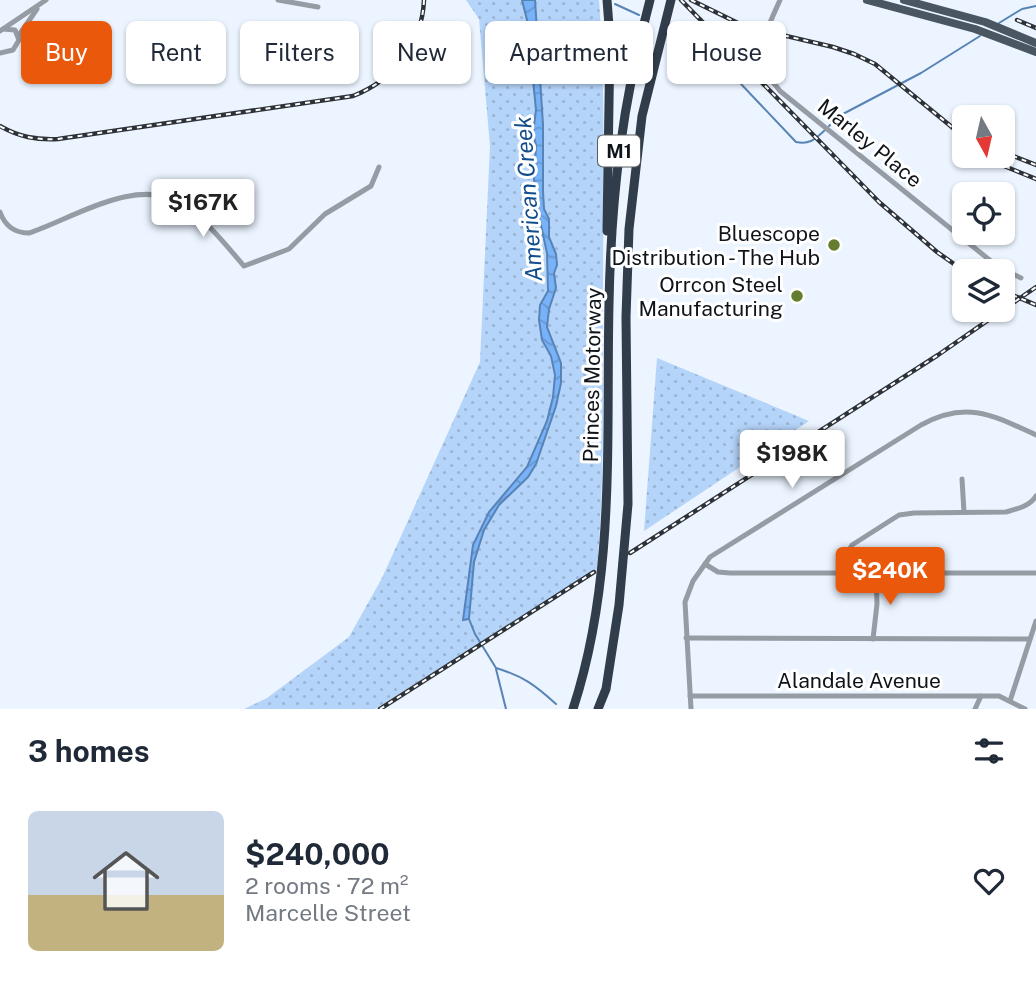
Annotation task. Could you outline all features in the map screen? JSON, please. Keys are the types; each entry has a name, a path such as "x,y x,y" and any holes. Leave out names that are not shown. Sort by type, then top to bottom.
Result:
{"highway":[{"path":"607,0 610,39 607,255 609,303"},
{"name":"Princes Motorway","path":"598,709 606,689 628,505 626,317 629,229 642,116 671,0"},
{"name":"Princes Motorway","path":"573,709 583,679 592,636 603,565 608,504 609,303 622,123 650,1"}],"main road":[{"path":"867,0 975,29 1036,52"},
{"path":"904,0 985,22 1036,43"}],"street":[{"path":"278,0 318,6"},
{"name":"Marley Place","path":"780,0 767,32 760,62 763,71 780,91 997,265 1021,278"},
{"path":"0,31 45,1"},
{"path":"2,55 16,47 31,16 45,1"},
{"path":"0,31 11,28 19,36"},
{"path":"0,212 7,226 20,233 29,233 123,197 166,197 182,204 208,226 244,266 289,249 316,221 371,186 379,167"},
{"path":"691,709 685,602 693,581 718,552 941,415 982,412 1036,435"},
{"path":"961,479 964,512"},
{"path":"845,574 845,556 852,545 899,516 914,513 1006,512 1019,509 1036,496"},
{"path":"705,564 718,572 730,573 1036,573"},
{"path":"873,639 877,604 876,574"},
{"path":"1010,701 1036,621"},
{"path":"686,638 1030,639"},
{"name":"Alandale Avenue","path":"690,696 999,696 1025,709"},
{"path":"975,709 981,696"}],"shaded area":[{"path":"466,0 599,0 600,21 485,21 485,84 602,84 603,396 597,569 375,709 244,709 267,698 349,637 382,578 480,362 490,146 479,19"},
{"path":"657,358 809,421 644,531"}],"water":[{"path":"522,0 535,0 536,21 527,20"},
{"path":"533,84 540,84 544,209 549,219 549,237 557,265 554,273 556,288 547,327 561,363 561,383 536,464 528,477 499,505 484,530 474,562 469,619 463,620 473,545 489,512 527,467 547,421 553,397 555,375 551,356 542,340 539,320 540,305 548,291 547,253 534,179 536,145 533,133 536,110"}],"waterway":[{"path":"615,4 639,15"},
{"path":"999,23 1022,9 1036,6"},
{"path":"829,126 841,115 921,73 980,36"},
{"path":"741,84 796,142 809,142 825,130"},
{"name":"American Creek","path":"469,619 496,668 528,682 556,704"},
{"path":"496,669 506,709"}],"railway":[{"path":"0,126 28,137 58,139 353,96 381,81 403,59 418,32 424,0"},
{"path":"681,0 879,202 952,263"},
{"path":"691,0 744,26 833,47 875,64 952,127"},
{"path":"1017,20 1036,28"},
{"path":"1015,157 1036,165"},
{"path":"1009,168 1036,179"},
{"path":"630,553 938,355 1036,287"},
{"path":"1015,296 1036,305"},
{"path":"380,709 594,572"}],"place":[{"name":"Bluescope Distribution - The Hub","path":"834,245"},
{"name":"Orrcon Steel Manufacturing","path":"797,296"}]}
